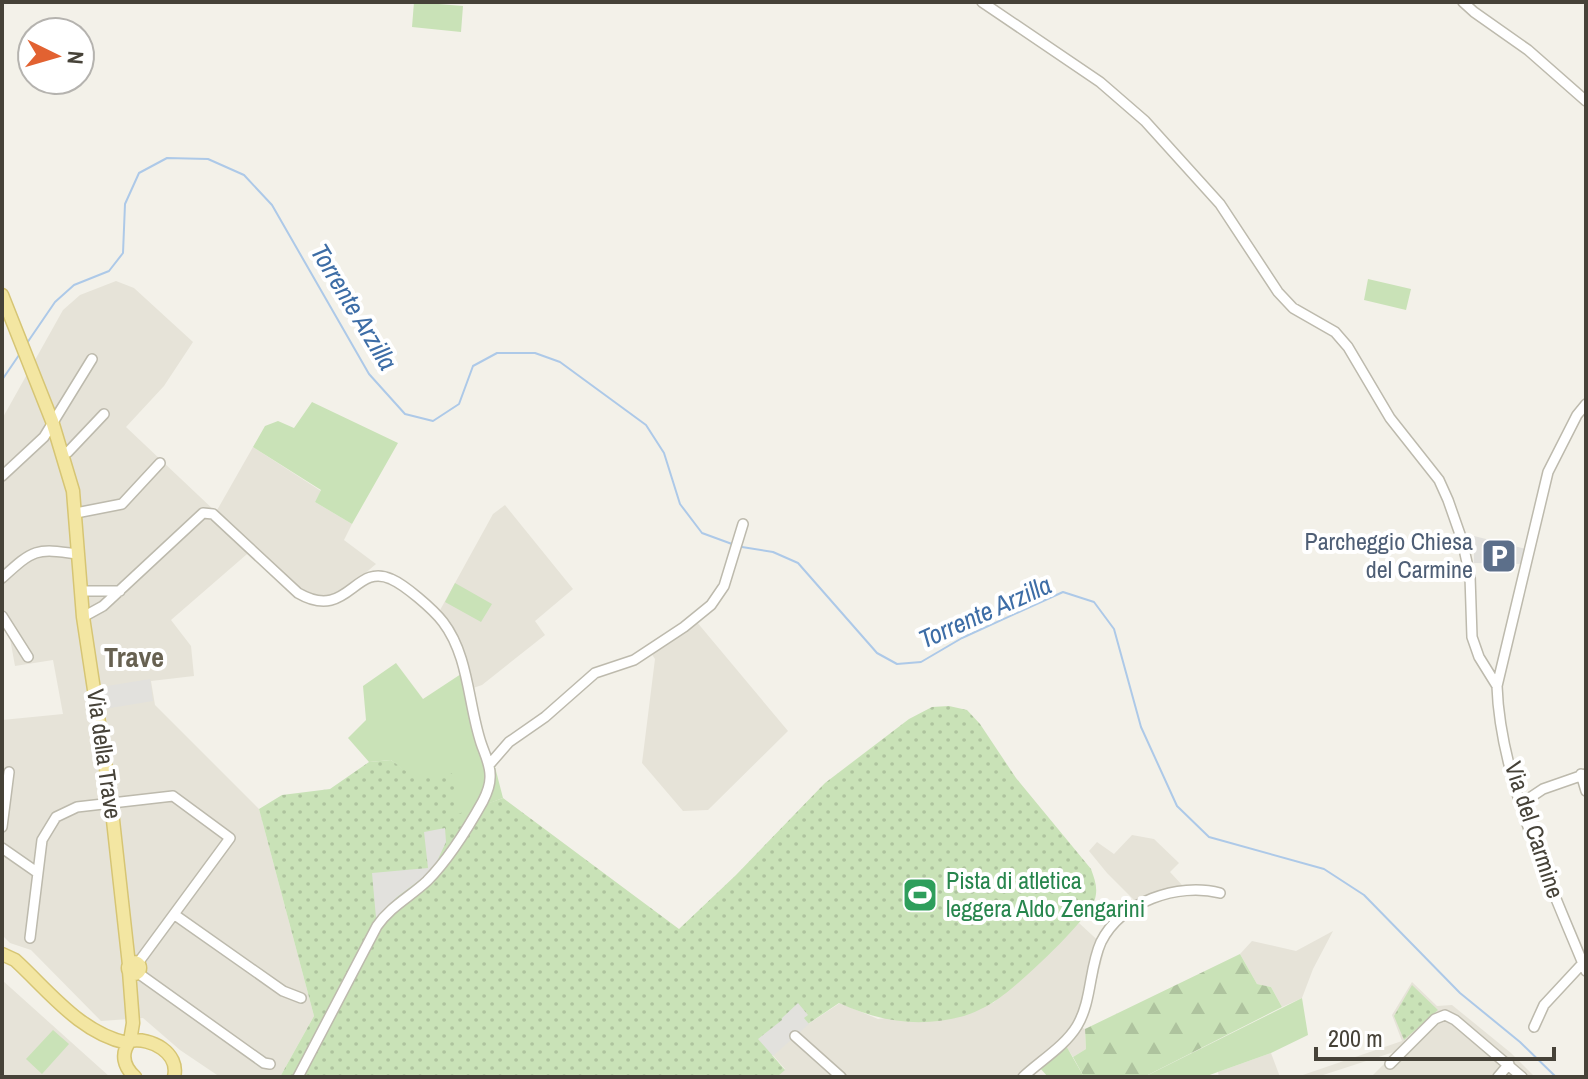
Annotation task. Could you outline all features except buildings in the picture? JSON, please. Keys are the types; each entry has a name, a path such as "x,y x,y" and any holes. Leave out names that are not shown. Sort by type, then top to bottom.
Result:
{"main road":[{"name":"Via della Trave","path":"2,295 52,421 76,513 83,617 133,966 133,1023 124,1059"},
{"path":"2,955 15,960 32,979 102,1036 124,1059 125,1066 134,1077"},
{"path":"133,1023 148,1041 169,1055 177,1074"},
{"path":"102,1036 129,1042 148,1041"}],"street":[{"path":"982,2 1100,82 1145,121 1220,204 1278,292 1293,308 1335,332 1348,347 1390,418 1439,480 1448,500 1470,576 1472,637 1479,657 1497,686"},
{"path":"1463,2 1528,50 1586,101"},
{"path":"2,476 44,437 92,359"},
{"path":"1497,686 1548,472 1577,415 1586,404"},
{"path":"63,454 104,414"},
{"path":"76,513 122,504 160,463"},
{"path":"83,617 98,610 120,591 203,513 213,514 298,593 311,601 335,600 369,577 381,576 392,579 443,622 463,666 489,765 491,777 484,800 429,878 386,913 377,926 298,1077"},
{"path":"489,765 509,742 545,717 595,673 634,660 711,605 724,586 743,524"},
{"path":"2,578 36,551 46,549 78,554"},
{"path":"80,591 120,591"},
{"path":"2,616 28,657"},
{"name":"Via del Carmine","path":"1497,686 1509,757 1534,844 1585,967"},
{"path":"2,827 9,772"},
{"path":"1522,803 1543,789 1584,774 1586,791"},
{"path":"30,938 42,840 56,817 77,807 173,796 230,838 175,915 133,966 264,1063 270,1064"},
{"path":"2,848 38,873"},
{"path":"1023,1077 1076,1028 1101,943 1127,912 1155,896 1176,892 1220,893"},
{"path":"175,915 283,991 301,998"},
{"path":"1534,1027 1535,1019 1544,1005 1585,967"},
{"path":"1390,1064 1435,1019 1445,1015 1522,1077"},
{"path":"102,1036 121,1034 133,1023"},
{"path":"795,1036 841,1077"},
{"path":"1498,1077 1509,1064"}],"shaded area":[{"path":"116,281 134,288 193,342 164,386 126,427 216,512 253,447 321,491 315,502 352,524 344,540 376,564 342,593 324,599 299,590 254,548 171,620 191,646 194,676 151,681 155,705 259,809 314,1016 280,1077 220,1077 180,1050 143,1018 101,1021 31,950 10,943 2,935 2,720 63,714 53,660 15,666 9,633 2,622 2,419 63,310 80,295"},
{"path":"505,505 573,589 535,621 545,635 482,685 473,688 439,612 493,514"},
{"name":"Parcheggio Chiesa del Carmine","path":"1474,536 1526,549 1523,564 1474,563"},
{"path":"696,621 788,731 708,810 683,811 642,763 655,659 651,653"},
{"path":"150,679 153,701 104,709 101,687"},
{"path":"445,828 446,842 433,870 397,897 376,918 372,873 428,868 424,832"},
{"path":"1132,835 1154,839 1179,863 1170,872 1183,886 1154,893 1136,902 1089,851 1097,842 1114,854"},
{"path":"1079,923 1105,947 1089,1011 1080,1027 1085,1029 1086,1049 1073,1057 1065,1045 1029,1077 777,1077 785,1069 772,1054 796,1032 840,1003 878,1019 993,1003"},
{"path":"1333,931 1302,998 1282,1007 1271,987 1257,984 1240,954 1252,941 1296,951"},
{"path":"2,980 110,1077 2,1077"},
{"path":"1412,982 1437,1006 1452,1005 1511,1053 1535,1077 1371,1077 1397,1051 1317,1077 1297,1077 1402,1041 1392,1015"},
{"path":"798,1003 808,1015 804,1018 809,1024 773,1056 758,1039"},
{"path":"1271,1053 1280,1077 1219,1077 1218,1072"}],"green space":[{"path":"414,2 463,6 461,32 412,27"},
{"path":"1368,279 1411,289 1406,310 1364,300"},
{"path":"312,402 398,443 352,524 315,502 321,490 253,447 265,426 278,421 294,428"},
{"path":"455,583 492,604 481,622 445,602"},
{"path":"396,663 423,699 461,674 486,768 495,767 503,798 458,815 391,760 369,762 348,738 366,720 363,686"},
{"path":"949,706 967,710 980,724 1016,778 1091,869 1095,880 1095,899 1079,922 1016,985 989,1005 947,1020 916,1022 885,1019 839,1003 796,1032 772,1055 785,1070 777,1077 280,1077 314,1016 259,809 282,795 330,789 369,762 391,760 415,778 452,773 458,814 503,798 679,929 825,783 909,719 932,707"},
{"path":"1240,954 1257,984 1271,987 1282,1007 1144,1077 1084,1077 1073,1057 1086,1049 1085,1029"},
{"path":"1412,985 1438,1010 1404,1040 1394,1016"},
{"path":"1302,998 1308,1035 1271,1053 1204,1077 1144,1077"},
{"path":"53,1030 69,1044 42,1074 26,1059"},
{"path":"1065,1044 1084,1077 1048,1077 1039,1067"}],"waterway":[{"name":"Torrente Arzilla","path":"27,343 55,302 74,285 109,271 123,253 125,204 139,173 167,158 208,159 244,175 272,205 369,374 405,414 433,421 459,404 473,366 497,353 535,353 560,362 646,425 664,453 680,504 702,533 732,544"},
{"name":"Torrente Arzilla","path":"2,380 19,355"},
{"name":"Torrente Arzilla","path":"742,547 773,552 798,563 877,653 897,664 921,662 962,638 1063,592 1094,602 1114,629 1141,727 1177,806 1209,837 1324,869 1364,895 1460,993 1520,1042 1556,1077"}],"place":[{"name":"Parcheggio Chiesa del Carmine","path":"1499,556"},
{"name":"Pista di atletica leggera Aldo Zengarini","path":"920,895"}],"district":[{"name":"Trave","path":"134,657"}]}
